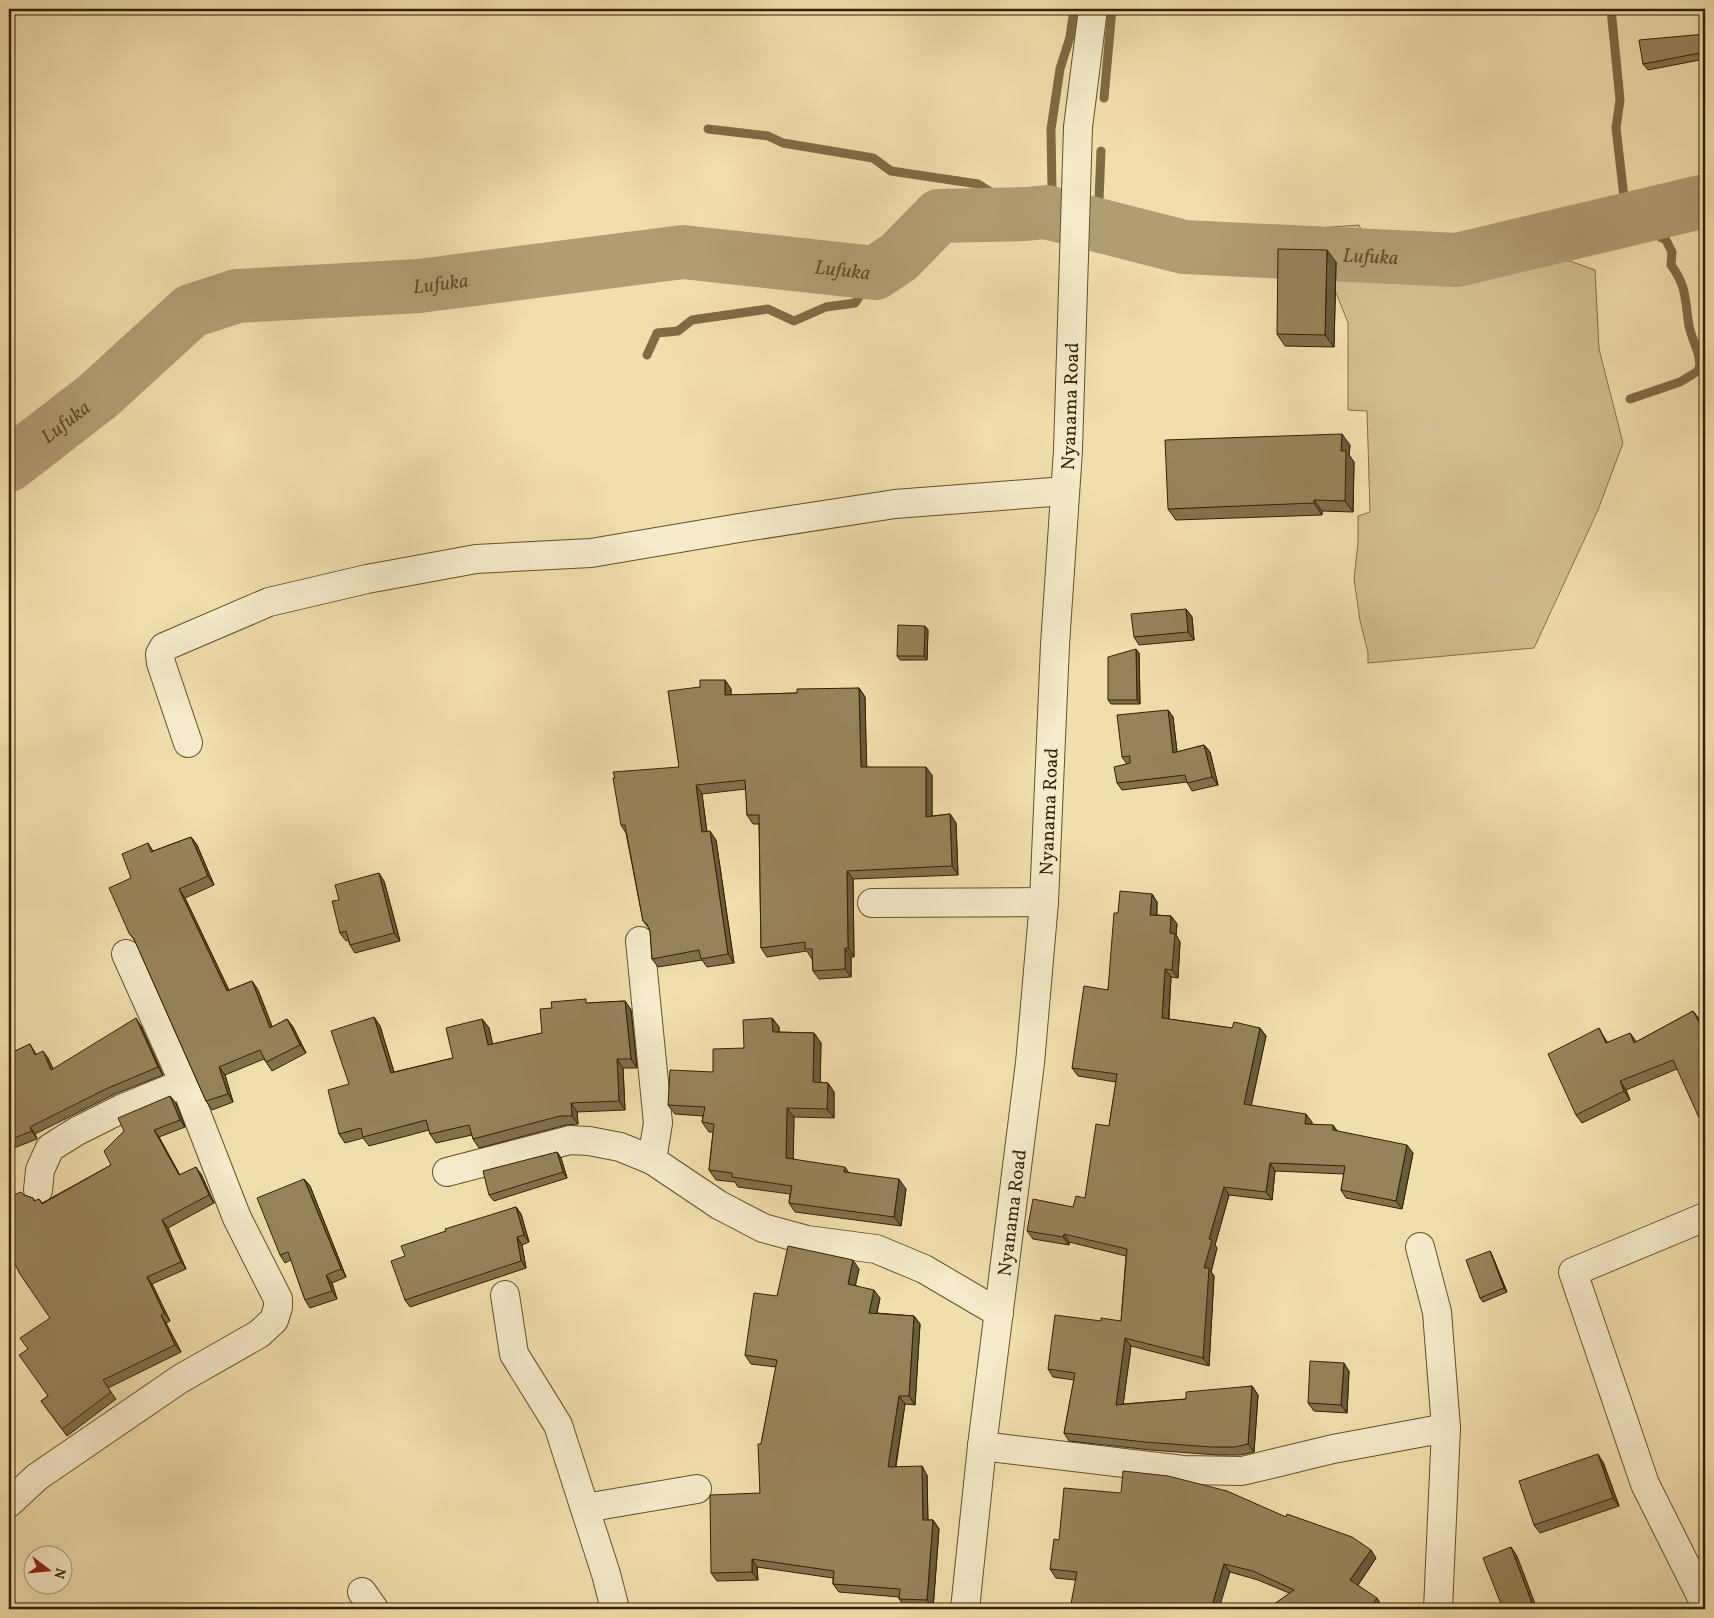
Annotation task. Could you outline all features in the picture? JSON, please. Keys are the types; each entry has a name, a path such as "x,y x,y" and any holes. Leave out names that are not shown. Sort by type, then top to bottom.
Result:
{"street":[{"name":"Nyanama Road","path":"965,1609 982,1446 1030,1063 1044,902 1055,645 1068,441 1078,127 1093,9"},
{"path":"188,743 162,663 160,654 164,647 269,602 368,579 476,560 591,553 895,504 1065,491"},
{"path":"872,903 1044,902"},
{"path":"640,941 658,1123 652,1160"},
{"path":"9,1503 36,1477 180,1379 259,1334 274,1320 278,1307 278,1299 237,1218 184,1083 126,954"},
{"path":"38,1190 40,1170 50,1148 77,1131 121,1109 184,1083"},
{"path":"447,1172 570,1140 589,1141 620,1147 652,1160 719,1205 763,1228 807,1240 876,1249 924,1269 999,1313"},
{"path":"1705,1217 1573,1272 1646,1484 1705,1604"},
{"path":"1420,1247 1436,1312 1446,1428 1438,1609"},
{"path":"505,1295 514,1354 558,1426 606,1574 615,1609"},
{"path":"982,1446 1183,1470 1242,1470 1332,1449 1446,1428"},
{"path":"585,1508 697,1489"}],"shaded area":[{"path":"1359,225 1366,240 1433,248 1536,249 1595,270 1599,349 1623,443 1598,510 1534,648 1368,663 1368,652 1360,621 1354,579 1358,542 1358,516 1370,512 1367,411 1348,410 1348,323 1314,237 1319,228"}],"building":[{"path":"1705,34 1705,52 1643,64 1639,40"},
{"path":"1278,249 1327,250 1325,335 1277,334"},
{"path":"1342,434 1341,451 1346,451 1345,501 1314,500 1314,503 1168,509 1165,440"},
{"path":"1186,609 1188,632 1134,637 1131,614"},
{"path":"898,625 925,626 924,656 897,656"},
{"path":"1136,649 1137,700 1108,700 1108,657"},
{"path":"700,680 725,680 725,695 797,693 797,689 859,688 861,767 926,767 926,817 950,814 952,866 847,871 848,948 845,948 845,969 813,971 812,949 805,949 805,942 761,948 759,815 747,815 745,780 696,785 702,832 710,831 728,954 701,959 699,950 652,959 650,931 647,924 643,921 625,825 621,825 613,772 679,767 668,691 700,687"},
{"path":"1168,710 1173,753 1204,745 1212,777 1187,783 1185,775 1117,783 1114,767 1130,763 1130,756 1122,757 1117,715"},
{"path":"191,837 208,876 179,889 227,991 252,981 270,1028 287,1019 300,1045 266,1062 260,1050 219,1067 228,1094 206,1101 134,939 129,933 109,888 131,878 122,854 148,843 151,852"},
{"path":"379,873 394,933 350,945 346,931 340,933 332,901 339,900 335,885"},
{"path":"1120,891 1152,894 1150,915 1171,916 1170,933 1175,934 1172,970 1165,969 1162,1018 1232,1028 1234,1022 1260,1028 1244,1104 1306,1114 1305,1124 1333,1125 1333,1130 1407,1145 1396,1201 1341,1190 1345,1166 1270,1163 1266,1192 1224,1187 1209,1239 1212,1240 1204,1268 1209,1268 1203,1358 1125,1338 1116,1405 1186,1399 1186,1392 1252,1386 1248,1444 1235,1447 1145,1442 1064,1433 1075,1373 1048,1369 1055,1315 1101,1321 1101,1318 1121,1321 1127,1249 1064,1234 1063,1237 1027,1231 1033,1199 1073,1207 1076,1196 1085,1198 1096,1124 1109,1126 1117,1074 1072,1068 1084,986 1108,990 1114,913 1118,913"},
{"path":"586,999 586,1003 625,1001 631,1059 617,1059 619,1101 571,1103 572,1116 560,1116 473,1139 469,1125 430,1134 426,1120 363,1137 361,1128 339,1134 328,1090 349,1084 331,1031 374,1017 391,1073 453,1058 446,1028 482,1019 488,1045 542,1033 540,1009 552,1008 551,1002"},
{"path":"1693,1011 1705,1034 1705,1131 1673,1060 1620,1081 1624,1091 1576,1115 1548,1054 1599,1028 1606,1043 1630,1033 1634,1043"},
{"path":"136,1018 158,1067 108,1088 30,1127 32,1131 9,1140 9,1054 30,1044 35,1055 43,1051 51,1070"},
{"path":"772,1018 773,1032 814,1033 813,1082 828,1083 827,1109 787,1108 786,1158 845,1167 844,1172 899,1179 894,1217 789,1203 792,1186 732,1177 732,1173 709,1170 714,1124 702,1122 705,1107 668,1105 670,1070 713,1072 713,1049 744,1048 743,1020"},
{"path":"170,1096 180,1120 154,1130 179,1175 196,1167 209,1195 162,1220 181,1262 147,1277 164,1313 161,1315 175,1345 103,1380 111,1392 62,1429 41,1401 48,1396 19,1355 28,1349 20,1338 50,1318 20,1274 9,1252 9,1197 21,1192 33,1198 34,1201 39,1199 42,1204 111,1165 104,1151 124,1131 118,1118"},
{"path":"557,1152 563,1172 489,1195 483,1171"},
{"path":"304,1179 341,1269 326,1275 332,1291 305,1300 288,1252 280,1255 257,1198"},
{"path":"516,1207 524,1235 517,1237 521,1261 405,1300 391,1261 405,1256 401,1246 446,1231 445,1229"},
{"path":"788,1246 853,1260 848,1284 874,1290 869,1313 914,1316 909,1396 899,1396 888,1467 922,1466 923,1520 933,1520 927,1600 899,1599 900,1589 833,1584 834,1571 752,1559 752,1572 711,1573 710,1495 760,1493 758,1444 761,1444 777,1360 745,1355 754,1293 777,1296"},
{"path":"1490,1251 1504,1288 1480,1298 1466,1260"},
{"path":"1310,1361 1344,1363 1341,1405 1308,1403"},
{"path":"1598,1454 1613,1498 1534,1525 1519,1481"},
{"path":"1123,1471 1168,1476 1227,1491 1286,1517 1287,1514 1352,1537 1371,1550 1350,1580 1377,1598 1369,1609 1267,1609 1294,1590 1253,1571 1224,1564 1211,1609 1070,1609 1077,1572 1050,1569 1054,1539 1059,1540 1064,1488 1121,1493"},
{"path":"1511,1547 1534,1609 1503,1609 1483,1558"}],"waterway":[{"path":"1046,212 1052,190 1051,129 1060,69 1070,37 1074,9"},
{"path":"1104,98 1112,9"},
{"path":"1611,9 1620,100 1616,128 1624,197 1623,220"},
{"path":"708,129 768,136 783,143 873,158 891,171 978,184 1026,214"},
{"path":"1098,224 1101,151"},
{"name":"Lufuka","path":"9,465 98,396 191,311 237,296 419,286 683,252 875,273 899,257 939,216 1046,212 1184,247 1457,260 1705,201"},
{"path":"1639,216 1653,233 1666,240 1672,252 1671,265 1683,287 1692,336 1698,353 1705,349"},
{"path":"647,355 657,333 678,331 692,320 768,309 794,321 826,307 855,303 875,273"},
{"path":"1630,399 1680,382 1698,371 1700,364 1698,353"}]}
